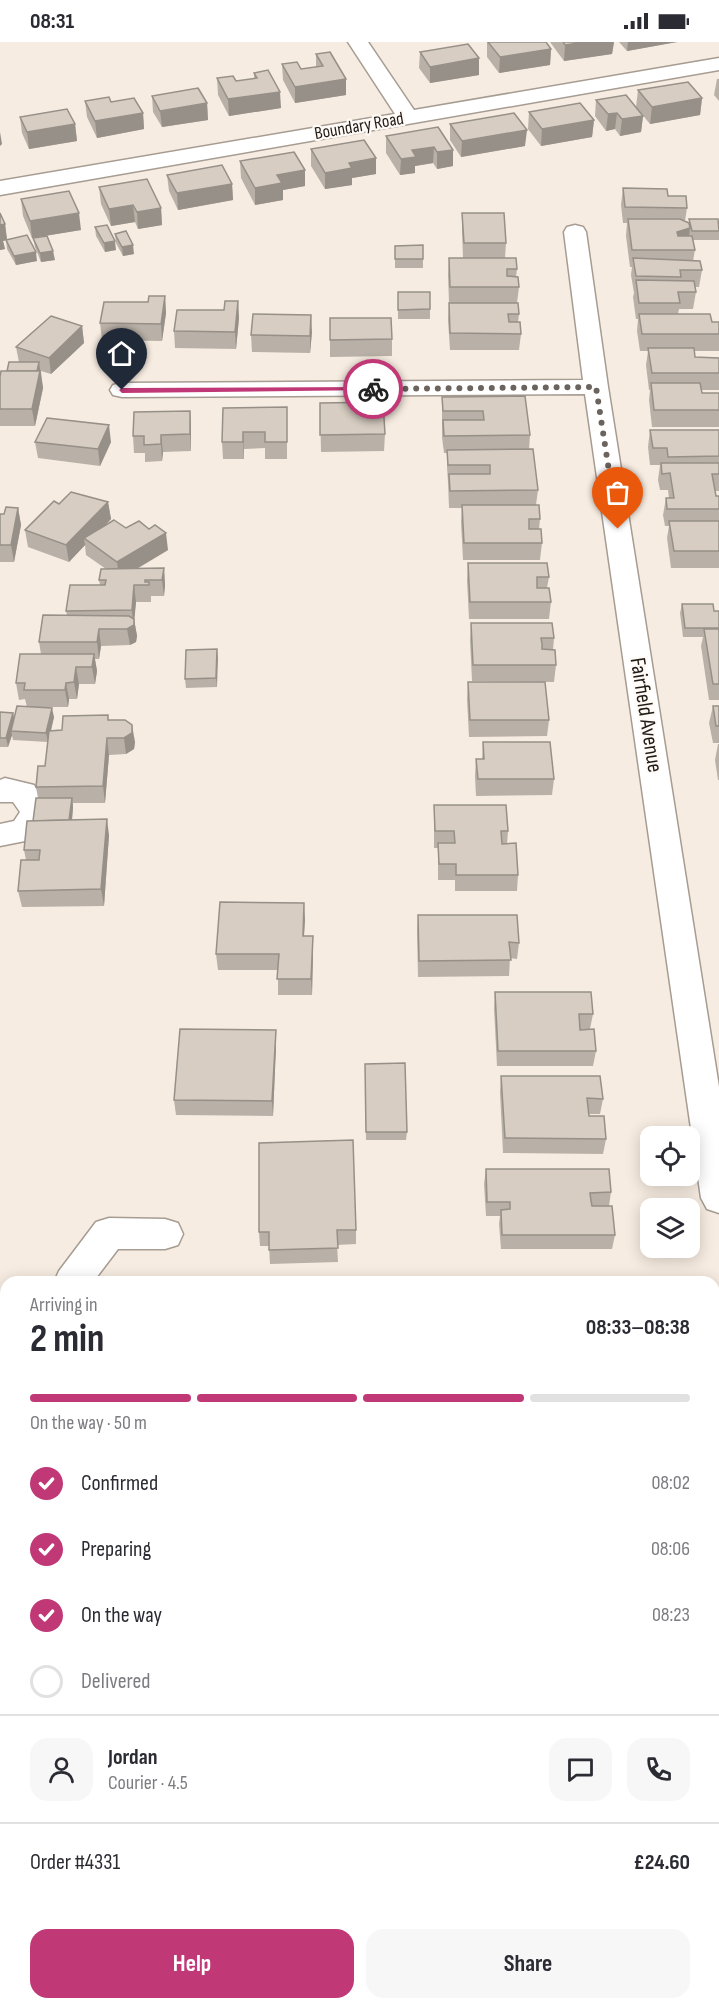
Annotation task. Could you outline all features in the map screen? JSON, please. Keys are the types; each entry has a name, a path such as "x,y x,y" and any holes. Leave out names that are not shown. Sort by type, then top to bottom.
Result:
{"street":[{"path":"358,42 408,117"},
{"name":"Boundary Road","path":"0,188 719,64"},
{"name":"Fairfield Avenue","path":"575,232 596,387 719,1198"},
{"path":"122,390 596,387"},
{"path":"0,791 5,789 23,793 35,811 24,831 0,835"},
{"path":"77,1276 109,1233 165,1234"}],"building":[{"path":"488,42 546,42 551,49 500,57"},
{"path":"563,42 586,42 565,45"},
{"path":"468,44 479,58 430,67 420,52"},
{"path":"330,52 346,79 295,87 282,64 297,62 301,69 323,66 316,54"},
{"path":"268,70 280,92 228,99 217,78 233,76 236,81 257,78 254,73"},
{"path":"688,82 702,98 652,107 638,90"},
{"path":"198,88 207,103 160,111 152,96"},
{"path":"626,95 643,116 622,119 617,113 608,114 596,100"},
{"path":"109,97 111,102 134,98 143,113 95,121 85,101"},
{"path":"580,103 594,120 542,129 529,112"},
{"path":"67,109 75,124 27,132 20,117"},
{"path":"514,113 527,130 462,141 450,124"},
{"path":"438,127 453,150 437,152 434,147 412,150 416,157 401,159 386,136"},
{"path":"364,140 376,158 349,163 352,168 325,173 311,149"},
{"path":"294,152 305,170 277,175 282,183 255,188 240,161"},
{"path":"222,165 232,184 177,193 167,175"},
{"path":"147,179 161,208 137,212 133,205 109,209 99,187"},
{"path":"623,188 667,189 668,196 686,196 687,208 625,207"},
{"path":"69,191 79,213 30,221 21,199"},
{"path":"0,213 5,224 0,225"},
{"path":"462,213 504,213 506,243 464,243"},
{"path":"628,219 680,219 689,223 690,228 677,232 678,236 692,236 695,250 632,250"},
{"path":"689,219 718,219 719,231 692,231"},
{"path":"107,225 115,241 104,243 95,227"},
{"path":"126,231 133,245 122,247 115,234"},
{"path":"27,235 36,252 14,256 6,240"},
{"path":"47,236 53,251 40,253 33,238"},
{"path":"423,245 423,259 395,259 395,246"},
{"path":"449,258 516,258 517,269 507,269 507,276 518,277 519,287 450,287"},
{"path":"633,258 700,261 702,270 680,270 681,277 636,276"},
{"path":"636,280 694,281 696,292 678,292 680,303 639,303"},
{"path":"398,292 430,292 430,309 398,310"},
{"path":"149,296 165,296 161,324 100,323 104,302 148,302"},
{"path":"225,301 238,301 235,332 174,331 177,310 224,310"},
{"path":"449,303 518,303 519,314 508,314 509,322 520,322 521,334 450,333"},
{"path":"253,314 311,315 310,336 251,335"},
{"path":"639,314 710,314 712,322 719,322 719,334 642,334"},
{"path":"51,316 82,326 49,358 16,347"},
{"path":"330,318 391,318 392,339 330,340"},
{"path":"648,348 694,348 695,357 719,358 719,373 652,373"},
{"path":"9,362 39,362 37,371 7,371"},
{"path":"1,371 40,371 32,409 0,409"},
{"path":"651,383 700,383 702,393 719,393 719,410 654,410"},
{"path":"525,396 530,435 444,436 443,420 484,420 483,411 443,411 442,397"},
{"path":"383,402 385,434 320,435 320,403"},
{"path":"287,407 287,442 265,442 265,432 243,432 243,442 222,442 223,408"},
{"path":"190,411 190,434 161,435 161,444 144,445 144,436 133,436 134,412"},
{"path":"47,418 109,425 98,449 35,442"},
{"path":"650,430 719,430 719,456 668,457 667,448 653,448"},
{"path":"533,449 538,490 450,491 449,474 490,474 490,465 448,465 447,450"},
{"path":"661,463 719,463 719,474 712,474 716,496 719,496 719,509 667,509 666,498 674,498 670,473 662,474"},
{"path":"71,492 108,502 66,545 25,530 54,501 59,504"},
{"path":"462,505 539,505 540,519 529,519 529,529 541,529 542,543 464,543"},
{"path":"6,507 18,508 11,545 0,545 0,514 4,514"},
{"path":"114,520 126,528 139,521 149,529 155,525 166,533 117,562 84,538"},
{"path":"669,521 719,521 719,551 674,551"},
{"path":"468,563 547,563 549,577 537,577 537,588 549,588 551,602 470,602"},
{"path":"164,568 162,580 145,580 149,582 149,585 134,585 132,610 66,611 70,585 105,585 106,580 99,580 101,569"},
{"path":"682,604 713,604 714,611 719,611 719,628 685,628"},
{"path":"43,615 129,616 134,619 134,625 127,629 99,629 97,642 39,642"},
{"path":"471,623 552,623 554,638 541,638 542,649 555,650 556,665 473,665"},
{"path":"704,629 719,629 719,684 713,684"},
{"path":"217,649 216,678 185,679 186,650"},
{"path":"20,654 94,654 92,667 76,667 74,682 66,683 65,690 24,690 25,683 16,683"},
{"path":"468,682 545,682 549,720 470,720"},
{"path":"17,706 52,708 46,733 11,731"},
{"path":"713,706 719,706 719,726 716,726"},
{"path":"0,712 13,713 6,738 0,738"},
{"path":"108,715 108,720 125,720 132,725 132,733 124,738 107,738 103,786 36,787 38,766 45,766 49,731 62,730 63,716"},
{"path":"483,742 550,742 554,779 478,779 476,759 484,759"},
{"path":"36,798 72,798 69,820 33,821"},
{"path":"434,805 506,805 508,831 501,831 502,844 516,843 518,875 456,875 456,864 439,864 438,843 455,843 454,831 435,831"},
{"path":"107,819 101,889 18,891 21,860 39,860 40,850 24,850 27,821"},
{"path":"220,902 304,903 303,936 313,936 311,979 277,979 279,954 216,954"},
{"path":"418,915 517,915 519,943 509,942 511,960 419,961"},
{"path":"495,992 591,992 593,1014 579,1014 580,1030 594,1029 596,1051 498,1051"},
{"path":"180,1029 276,1030 272,1101 174,1100"},
{"path":"405,1063 407,1132 366,1132 365,1064"},
{"path":"501,1076 600,1076 603,1099 587,1098 589,1116 604,1116 606,1139 505,1138"},
{"path":"353,1140 356,1230 337,1230 338,1248 269,1250 269,1232 259,1232 259,1143"},
{"path":"486,1169 609,1169 611,1192 590,1193 592,1206 612,1206 615,1235 502,1235 501,1210 510,1209 510,1202 487,1202"}],"way so far":[{"path":"373,389 596,387 618,529"}],"route":[{"path":"122,390 373,389"}]}
